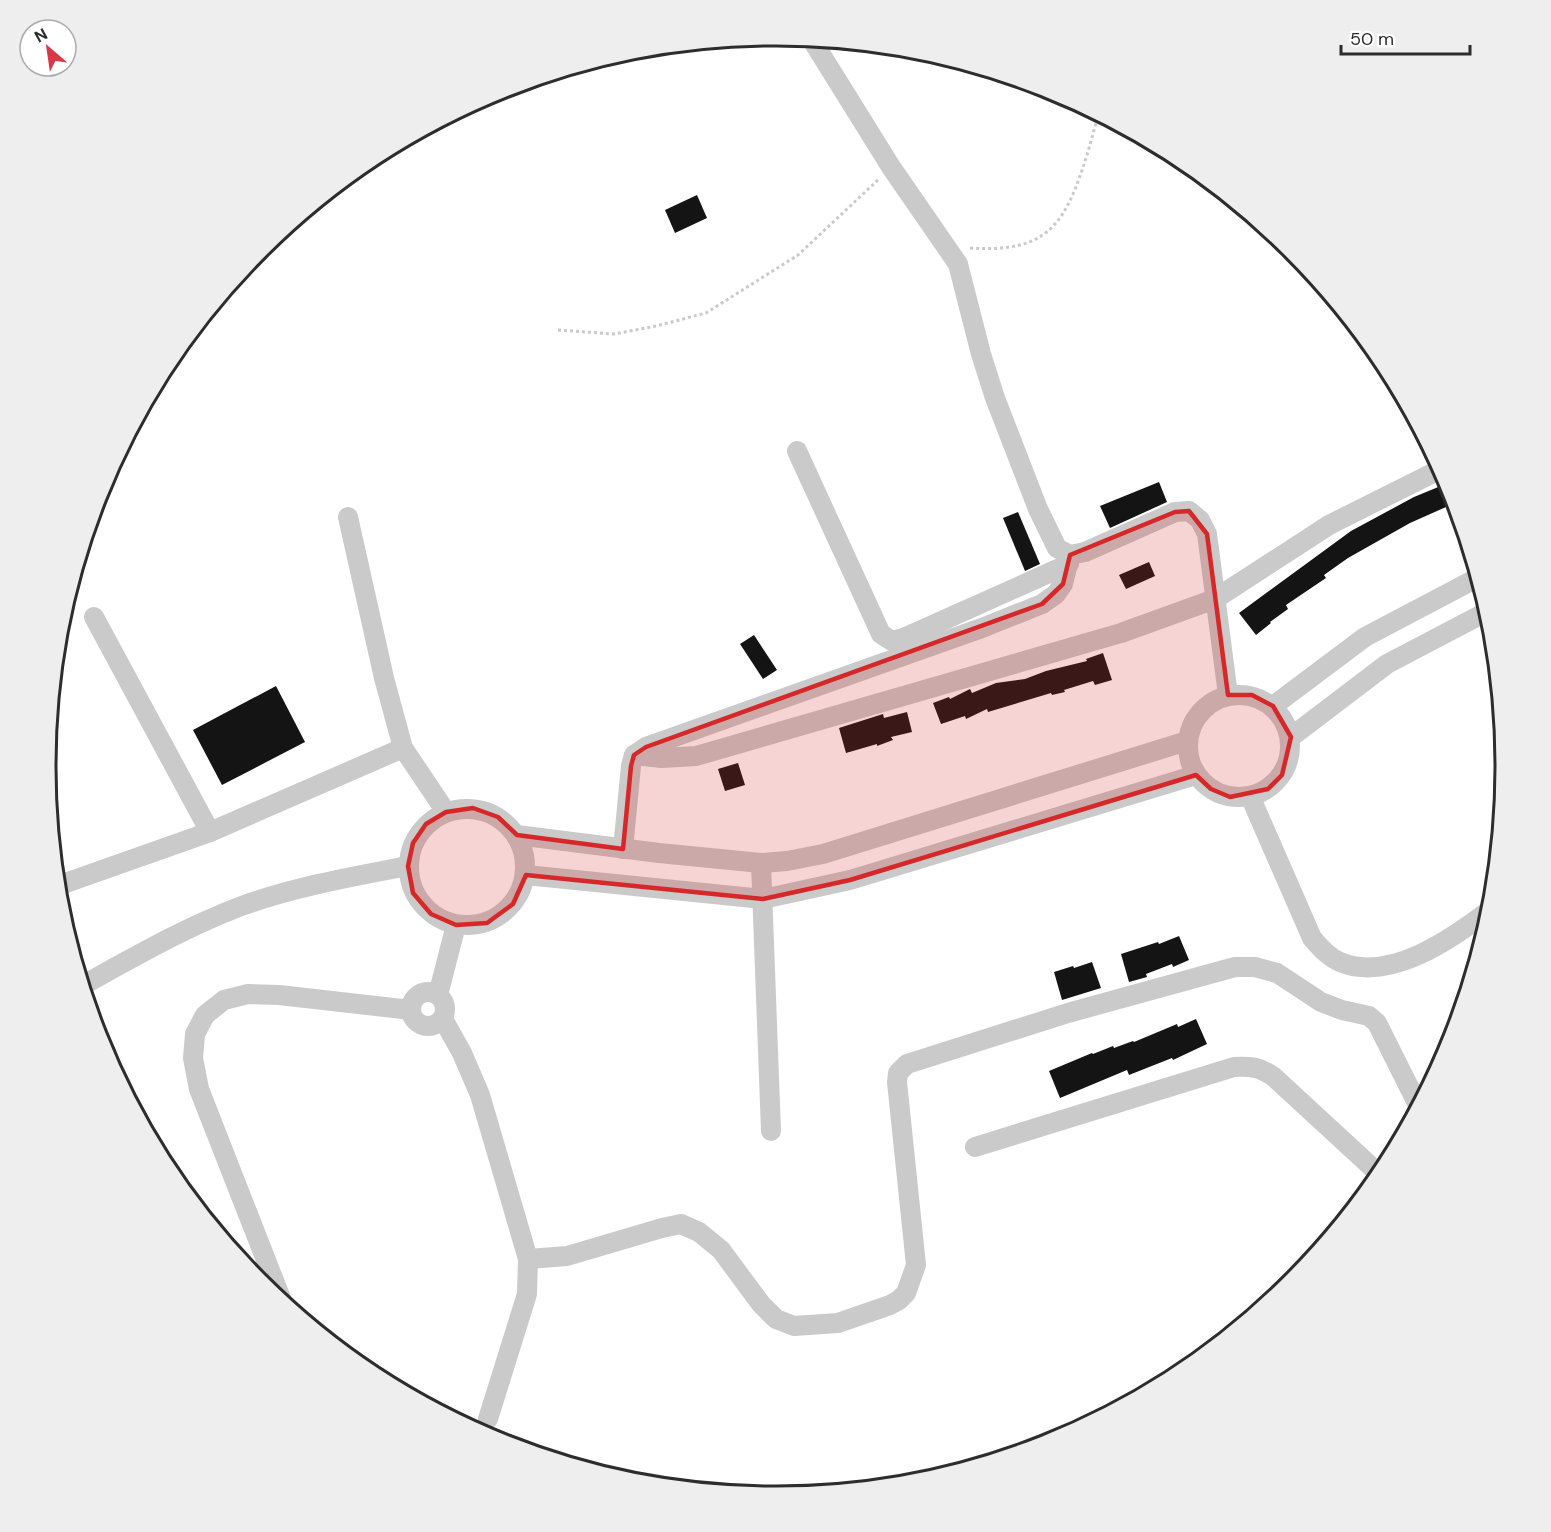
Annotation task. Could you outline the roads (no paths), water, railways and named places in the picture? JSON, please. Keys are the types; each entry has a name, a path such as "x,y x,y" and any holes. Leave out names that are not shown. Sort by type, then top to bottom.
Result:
{"street":[{"path":"817,48 891,167 961,269 967,303 981,354 999,407 1038,509 1057,548 1069,559"},
{"path":"797,451 881,634 892,640 906,637 1069,559 1175,512 1189,511 1200,520 1207,534 1228,695"},
{"path":"634,755 662,758 696,756 1121,633 1215,599 1329,525 1432,473"},
{"path":"348,516 384,678 403,748 446,812"},
{"path":"623,849 634,755 655,744 982,628 1042,604 1056,594 1063,584 1069,559"},
{"path":"1274,706 1365,637 1470,582"},
{"path":"1291,737 1387,664 1479,616"},
{"path":"94,617 210,832"},
{"path":"1228,695 1252,695 1274,706 1285,720 1291,737 1290,757 1282,775 1268,789 1250,796 1230,797 1211,789 1196,776 1189,759 1187,741 1194,720 1208,704 1228,695"},
{"path":"517,835 623,849 761,863 823,854 1187,741"},
{"path":"66,883 210,832 403,748"},
{"path":"526,875 763,899 850,880 1196,776"},
{"path":"1250,796 1312,938 1325,953 1339,962 1363,968 1390,965 1434,948 1478,918"},
{"path":"472,808 498,817 517,835 523,848 526,875 513,904 487,923 456,925 431,914 413,892 408,866 413,843 426,824 446,812 472,808"},
{"path":"761,863 771,1131"},
{"path":"89,981 168,938 240,907 333,880 408,866"},
{"path":"438,995 456,925"},
{"path":"528,1259 567,1256 663,1227 681,1224 699,1232 721,1250 761,1304 776,1319 794,1326 838,1323 890,1305 906,1293 916,1265 897,1082 898,1073 907,1064 1068,1013 1235,967 1255,967 1277,974 1321,1002 1369,1016 1377,1023 1414,1097"},
{"path":"426,992 438,995 444,1001 446,1010 443,1019 428,1026 420,1024 414,1018 411,1010 415,998 426,992"},
{"path":"275,1282 199,1089 193,1058 195,1034 205,1015 224,1000 248,994 279,995 411,1010"},
{"path":"443,1019 462,1053 480,1095 528,1259 527,1294 488,1419"},
{"path":"975,1147 1234,1067 1251,1066 1262,1069 1274,1077 1374,1166"}]}
